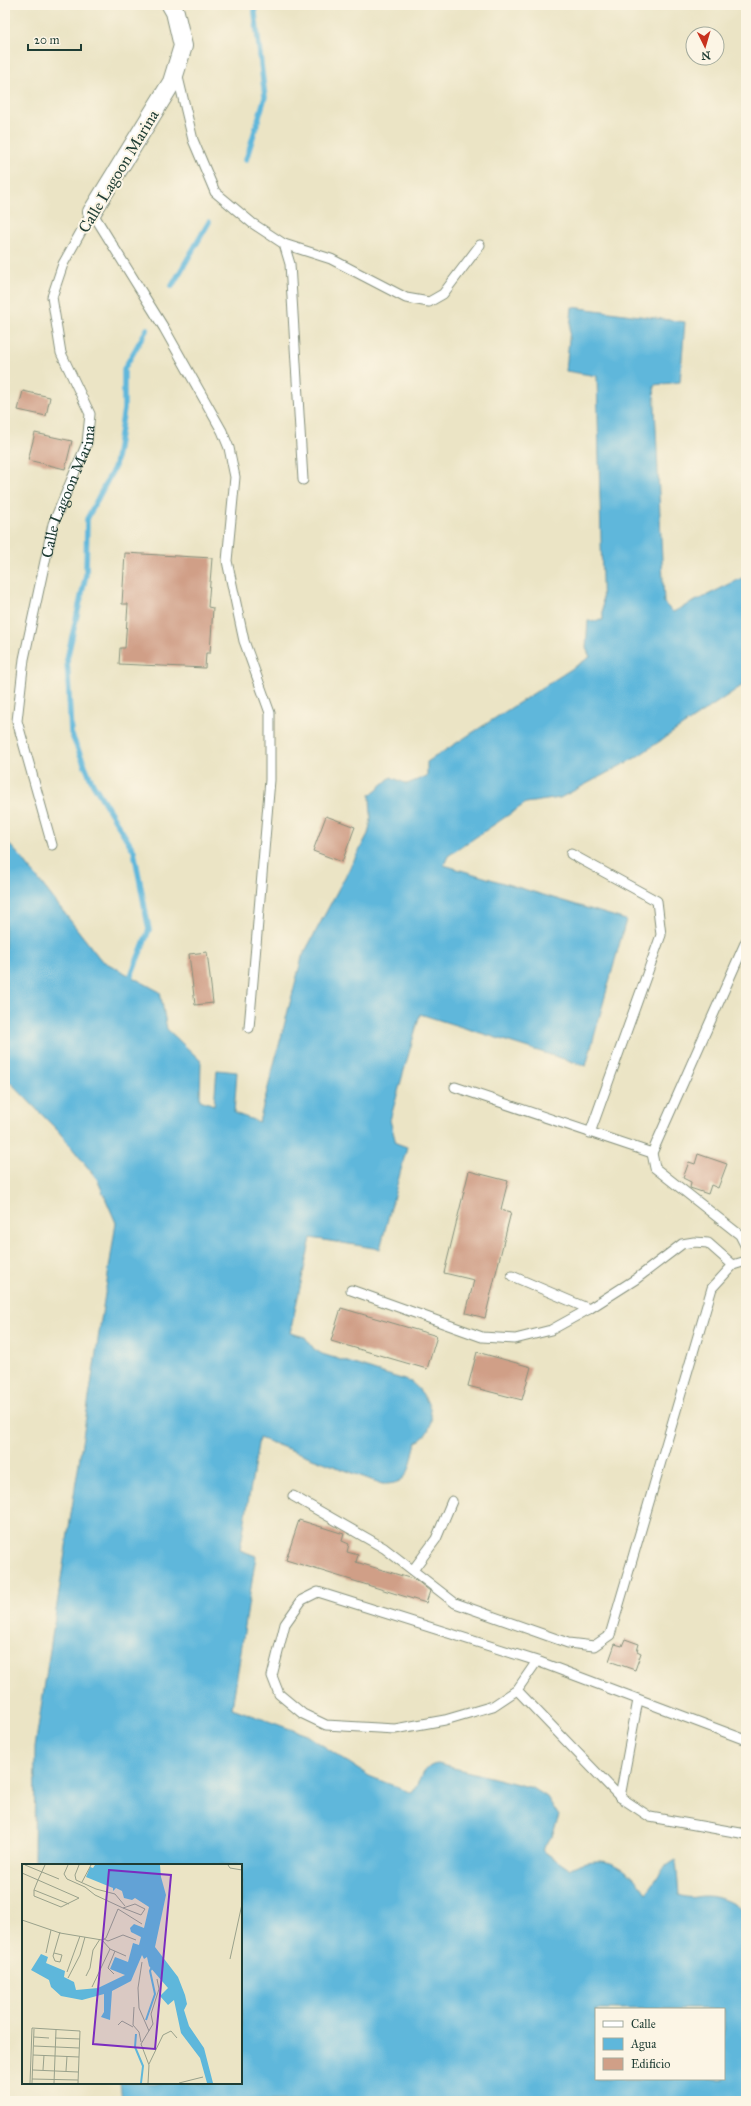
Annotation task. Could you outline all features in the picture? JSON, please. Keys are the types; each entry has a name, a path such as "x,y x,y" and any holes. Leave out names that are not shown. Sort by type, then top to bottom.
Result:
{"street":[{"name":"Calle Lagoon Marina","path":"92,212 172,82 182,46 175,12 171,5"}],"lane":[{"path":"176,68 193,140 215,192 252,223 284,244 331,259 406,298 429,302 443,294 480,245"},
{"path":"92,212 164,328 222,431 229,448 235,478 227,561 244,641 270,713 270,780 249,1028"},
{"name":"Calle Lagoon Marina","path":"52,845 17,721 24,659 53,524 87,443 90,414 61,353 52,297 63,264 92,212"},
{"path":"284,244 290,264 302,480"},
{"path":"571,854 657,901 660,920 660,935 590,1132"},
{"path":"746,941 652,1153 656,1168 740,1235 746,1247"},
{"path":"455,1087 652,1153"},
{"path":"350,1290 482,1337 515,1339 551,1330 590,1309 636,1279 682,1244 694,1242 708,1243 733,1265"},
{"path":"293,1496 384,1548 455,1604 568,1643 594,1646 610,1635 712,1288 733,1265 746,1261"},
{"path":"512,1276 590,1309"},
{"path":"412,1570 436,1539 452,1501"},
{"path":"537,1661 517,1690 493,1706 445,1720 395,1729 357,1728 326,1725 303,1714 279,1694 272,1676 285,1624 302,1600 318,1592 537,1661 746,1740"},
{"path":"517,1690 620,1797 650,1817 746,1834"},
{"path":"620,1797 638,1700"}],"water":[{"path":"572,307 685,322 680,382 654,385 664,603 673,612 746,576 746,683 635,758 560,798 526,803 448,856 444,865 626,920 586,1066 420,1014 390,1120 396,1143 407,1147 380,1249 311,1238 290,1333 305,1337 314,1349 322,1354 411,1382 424,1396 428,1404 431,1412 429,1429 416,1443 408,1472 404,1478 392,1483 382,1484 259,1438 240,1550 256,1556 232,1708 307,1735 369,1776 412,1793 425,1771 429,1767 438,1764 533,1788 547,1797 559,1816 552,1836 542,1850 569,1869 592,1861 603,1861 613,1864 622,1868 631,1875 646,1893 665,1867 676,1860 679,1895 691,1898 706,1896 717,1897 728,1901 746,1913 746,2101 122,2101 120,2084 242,2084 242,1864 34,1864 35,1747 116,1223 97,1179 59,1132 5,1077 5,840 21,857 101,960 160,992 167,1029 201,1061 200,1100 214,1105 217,1070 237,1072 234,1113 259,1122 302,957 368,834 371,820 370,795 391,777 407,784 427,776 427,762 590,657 586,648 588,621 603,620 597,376 566,371"}],"building":[{"path":"23,391 50,397 46,416 18,410"},
{"path":"35,433 72,441 65,469 28,460"},
{"path":"125,553 212,558 208,607 213,608 210,653 206,653 205,668 119,664 120,648 125,648 128,604 122,604"},
{"path":"326,816 355,827 342,862 313,851"},
{"path":"207,952 213,1003 195,1005 189,954"},
{"path":"698,1154 727,1164 718,1188 711,1185 708,1194 690,1188 691,1182 683,1178 689,1162 695,1164"},
{"path":"469,1171 508,1181 501,1209 511,1212 485,1318 466,1313 474,1280 444,1273"},
{"path":"341,1308 437,1336 427,1369 331,1341"},
{"path":"477,1352 531,1367 522,1400 468,1386"},
{"path":"299,1520 344,1534 342,1541 349,1544 347,1552 358,1555 356,1562 416,1580 430,1591 426,1603 286,1560"},
{"path":"625,1639 639,1644 637,1651 641,1653 635,1670 609,1661 615,1644 622,1646"}],"waterway":[{"path":"246,160 265,97 254,5"},
{"path":"172,286 209,222"},
{"path":"128,983 149,930 134,851 92,782 71,733 67,659 86,575 87,519 115,466 124,409 124,369 147,329"}]}
